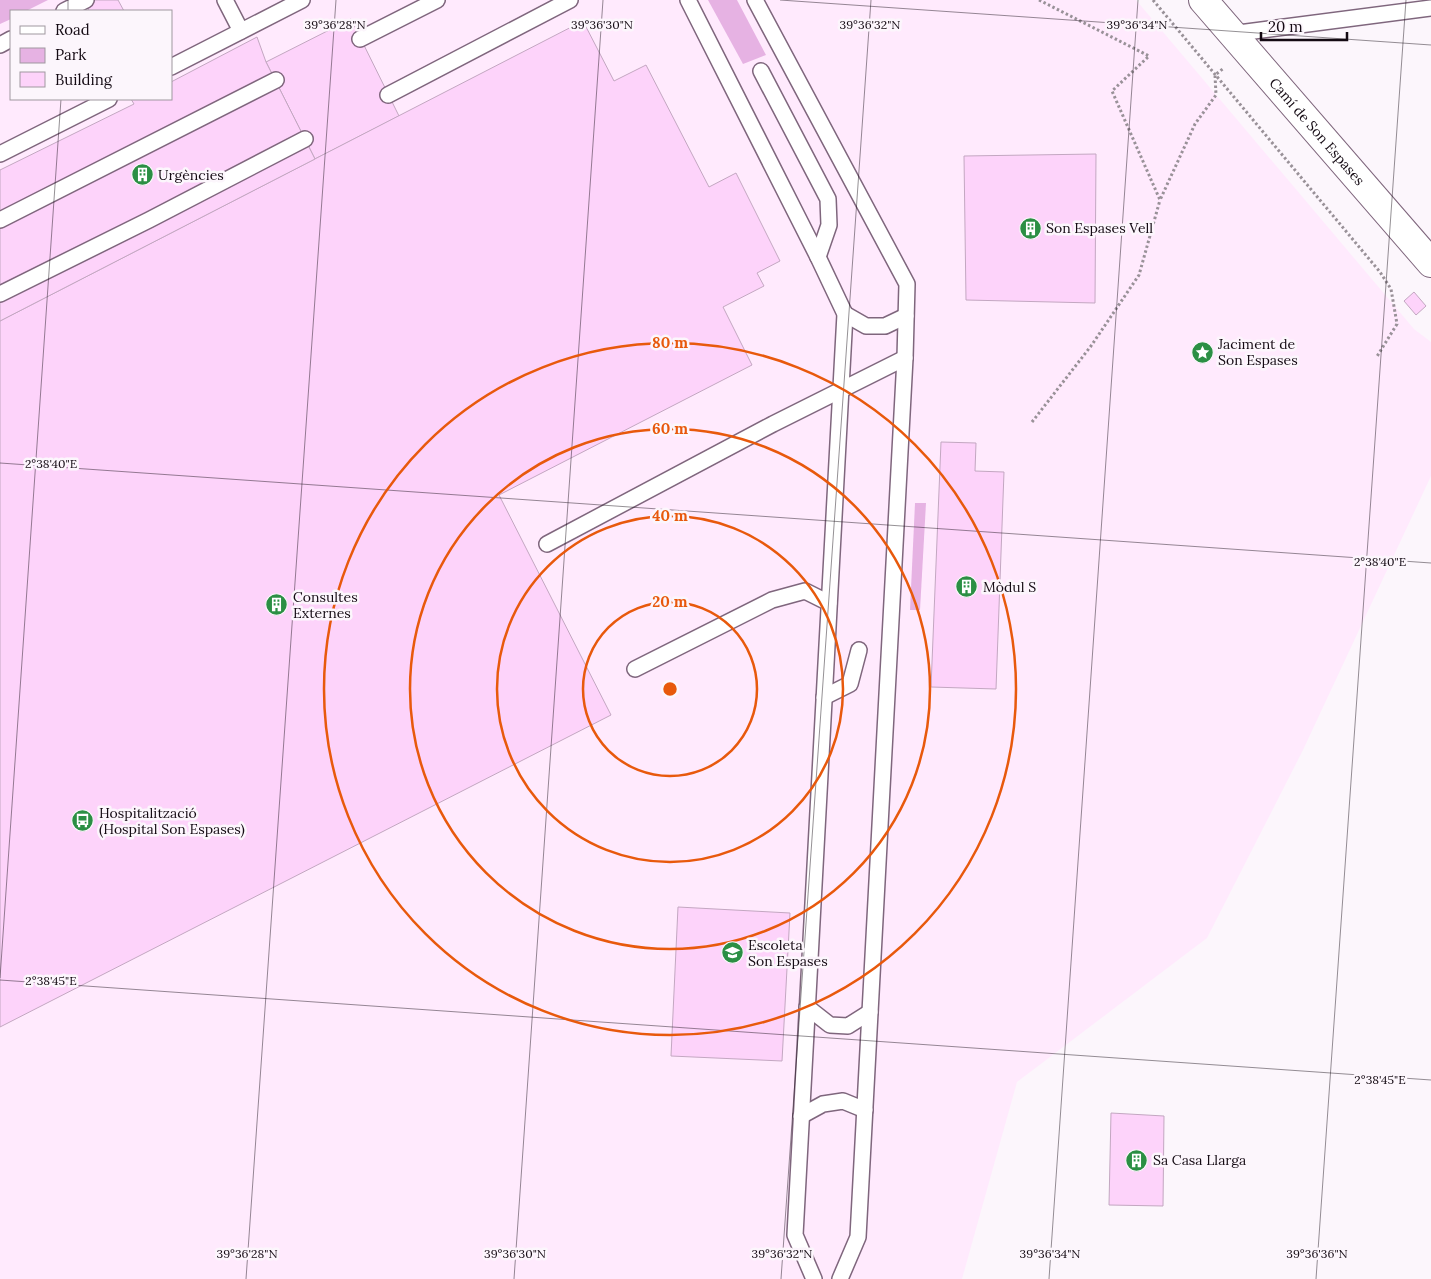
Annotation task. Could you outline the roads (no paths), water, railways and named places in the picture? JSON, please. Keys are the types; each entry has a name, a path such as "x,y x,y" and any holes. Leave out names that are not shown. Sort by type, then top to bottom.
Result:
{"street":[{"name":"Camí de Son Espases","path":"1203,0 1431,263"}],"lane":[{"path":"66,10 86,0"},
{"path":"225,0 241,31"},
{"path":"172,66 302,0"},
{"path":"360,38 437,0"},
{"path":"388,95 570,0"},
{"path":"688,0 845,314 795,1235 814,1279"},
{"path":"755,0 907,284 905,358 858,1237 840,1279"},
{"path":"1239,42 1431,8"},
{"path":"762,71 828,199 829,226 818,257"},
{"path":"0,220 276,80"},
{"path":"0,154 107,100"},
{"path":"0,294 149,220 304,139"},
{"path":"845,314 866,326 885,326 906,316"},
{"path":"547,544 773,424 905,358"},
{"path":"635,669 772,600 805,591 829,603"},
{"path":"824,697 850,684 859,650"},
{"path":"807,1007 830,1025 848,1026 870,1012"},
{"path":"801,1116 823,1104 843,1101 865,1110"}],"place":[{"name":"Urgències","path":"142,175"},
{"name":"Son Espases Vell","path":"1030,228"},
{"name":"Jaciment de Son Espases","path":"1202,352"},
{"name":"Mòdul S","path":"967,587"},
{"name":"Consultes Externes","path":"277,605"},
{"name":"Hospitalització (Hospital Son Espases)","path":"83,821"},
{"name":"Escoleta Son Espases","path":"732,953"},
{"name":"Sa Casa Llarga","path":"1137,1160"}]}
